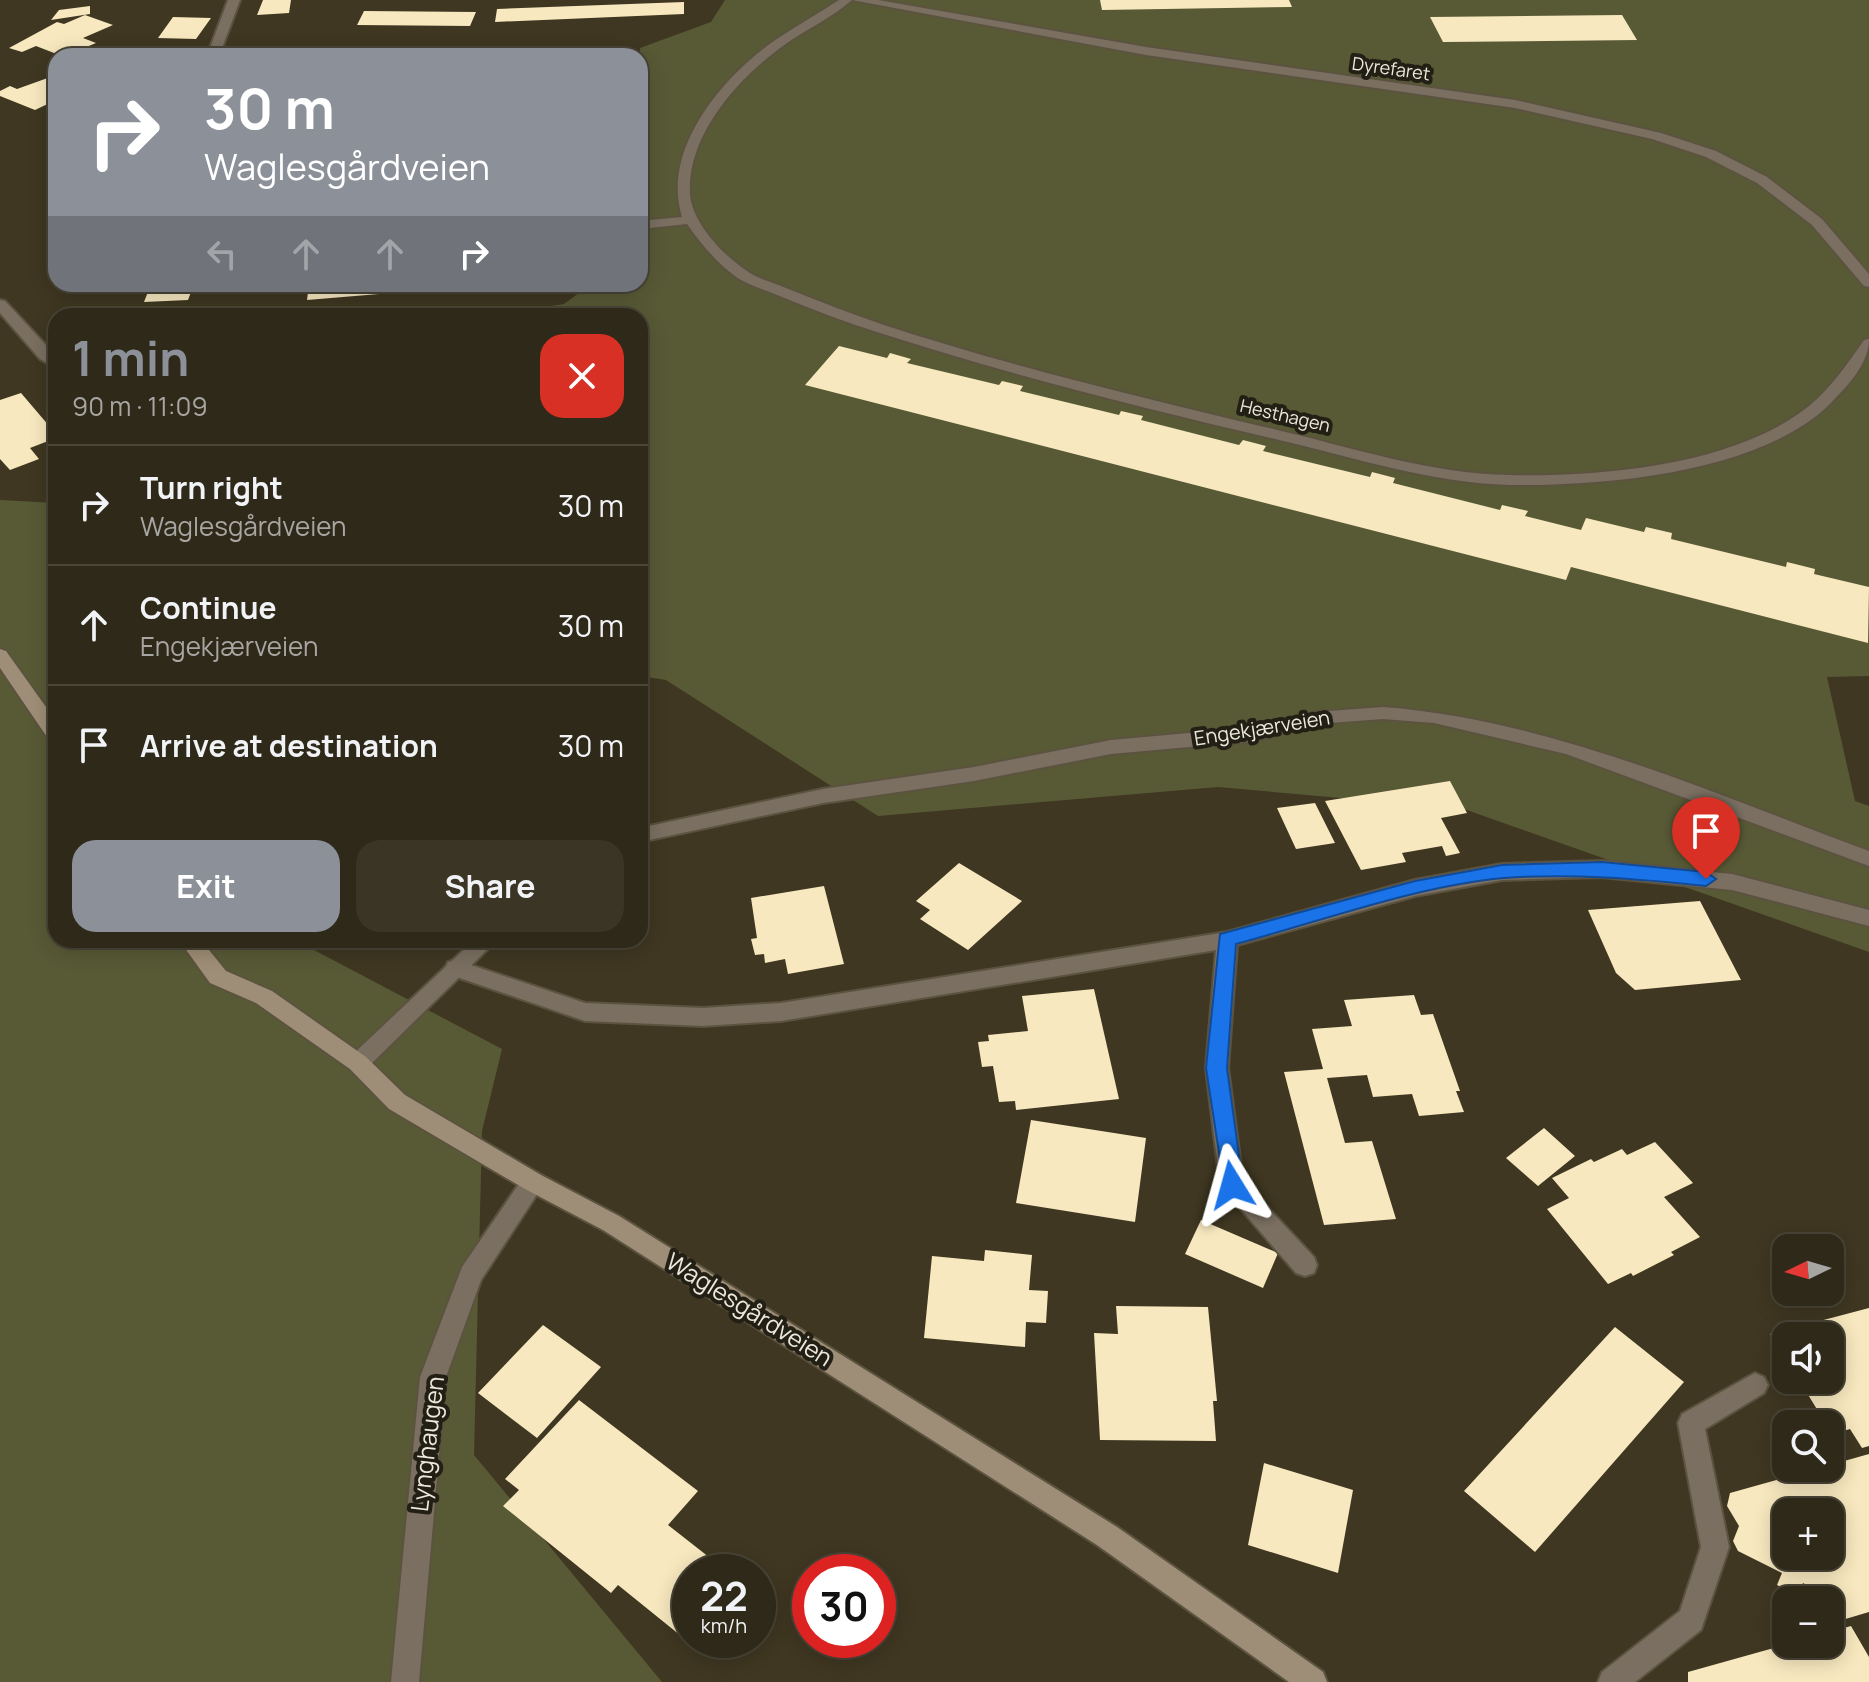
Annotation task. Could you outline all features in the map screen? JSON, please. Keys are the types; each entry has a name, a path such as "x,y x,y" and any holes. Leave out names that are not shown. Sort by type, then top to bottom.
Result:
{"main road":[{"path":"0,655 48,724"},
{"name":"Waglesgårdveien","path":"195,948 218,977 264,997 358,1063 397,1102 533,1182 611,1223 1107,1536 1313,1682"}],"street":[{"path":"216,48 234,0"},
{"path":"648,224 690,220 684,200 685,167 697,135 714,111 762,56 847,0"},
{"name":"Dyrefaret","path":"858,0 1160,53 1515,104 1656,136 1711,154 1762,180 1817,222 1869,283"},
{"name":"Hesthagen","path":"690,220 745,275 838,316 1166,408 1422,468 1508,480 1602,475 1668,467 1731,452 1783,430 1814,411 1869,343"},
{"path":"0,304 48,358"},
{"name":"Engekjærveien","path":"648,833 823,796 974,774 1111,747 1256,734 1316,718 1383,713 1434,717 1570,748 1869,859"},
{"path":"456,968 585,1012 703,1017 781,1012 1227,940 1415,888 1502,872 1602,869 1732,882 1869,918"},
{"path":"1227,940 1217,1068 1232,1185 1305,1265"},
{"path":"358,1063 478,948"},
{"name":"Lynghaugen","path":"405,1682 433,1377 471,1275 533,1182"},
{"path":"1612,1682 1691,1620 1715,1547 1691,1423 1755,1385"}],"green space":[{"path":"725,0 1869,0 1869,676 1827,677 1855,801 1869,806 1869,952 1464,809 1218,787 878,816 666,680 648,677 648,308 539,308 564,304 580,292 648,292 648,48 640,48 711,22"},
{"path":"0,500 48,503 48,948 310,948 502,1049 482,1131 474,1455 662,1682 0,1682"}],"building":[{"path":"263,0 291,0 289,13 257,15"},
{"path":"1100,0 1289,0 1292,7 1102,10"},
{"path":"684,2 684,14 495,22 497,9"},
{"path":"90,6 90,14 51,20 59,10"},
{"path":"364,11 476,12 470,26 357,25"},
{"path":"85,15 113,25 83,38 96,43 84,48 48,48 48,51 36,46 22,52 9,48 57,22 64,24"},
{"path":"1622,15 1637,40 1443,42 1430,17"},
{"path":"173,17 211,18 196,39 158,38"},
{"path":"48,78 48,104 35,110 0,96 0,91 10,86 17,89"},
{"path":"148,292 191,292 188,300 144,302"},
{"path":"308,292 403,292 307,300"},
{"path":"839,346 887,358 890,353 911,359 907,363 999,385 1002,381 1023,386 1020,391 1119,415 1121,411 1143,416 1141,420 1239,445 1243,440 1266,446 1263,451 1370,477 1372,472 1395,478 1393,483 1500,510 1502,505 1528,511 1525,516 1581,530 1586,518 1644,532 1646,527 1672,533 1671,539 1786,567 1787,562 1815,569 1814,574 1869,587 1868,643 1571,567 1566,580 805,385"},
{"path":"21,393 48,425 48,441 30,448 39,459 10,470 0,459 0,400"},
{"path":"1450,781 1467,813 1441,818 1460,853 1446,856 1442,846 1402,853 1406,862 1361,870 1325,801"},
{"path":"1315,803 1335,843 1296,849 1277,808"},
{"path":"959,863 1022,901 968,950 920,919 930,910 916,901"},
{"path":"824,886 844,964 788,974 785,959 765,963 764,954 755,955 751,939 757,938 751,898"},
{"path":"1700,901 1741,980 1635,990 1616,973 1588,910"},
{"path":"1094,989 1119,1099 1016,1110 1015,1101 999,1102 993,1066 982,1067 978,1042 989,1041 988,1035 1028,1031 1022,996"},
{"path":"1414,995 1421,1015 1433,1014 1460,1091 1456,1091 1464,1112 1419,1116 1412,1094 1373,1097 1367,1075 1327,1078 1345,1143 1372,1141 1396,1219 1324,1225 1284,1072 1323,1069 1312,1029 1352,1026 1344,1000"},
{"path":"1031,1120 1146,1138 1135,1222 1016,1203"},
{"path":"1544,1128 1575,1156 1538,1186 1506,1158"},
{"path":"1655,1142 1693,1183 1664,1197 1700,1237 1671,1252 1674,1255 1633,1276 1631,1273 1608,1284 1547,1209 1569,1198 1552,1178 1591,1159 1594,1162 1622,1149 1627,1155"},
{"path":"1201,1220 1278,1253 1263,1288 1185,1254"},
{"path":"985,1250 1032,1255 1029,1290 1048,1291 1046,1323 1026,1322 1025,1347 924,1338 932,1256 984,1261"},
{"path":"1116,1306 1208,1307 1217,1401 1213,1401 1216,1441 1100,1440 1094,1333 1118,1334"},
{"path":"1869,1308 1869,1446 1862,1448 1850,1429 1844,1431 1844,1410 1817,1410 1808,1394 1844,1394 1844,1322 1816,1322"},
{"path":"543,1325 601,1367 537,1438 478,1393"},
{"path":"1615,1327 1684,1382 1535,1552 1464,1491"},
{"path":"579,1400 698,1491 668,1525 705,1554 672,1554 672,1629 618,1585 611,1593 503,1506 519,1490 505,1479"},
{"path":"1869,1454 1869,1612 1844,1619 1844,1586 1777,1585 1782,1573 1776,1570 1844,1570 1844,1498 1772,1498 1772,1568 1738,1551 1733,1541 1739,1526 1727,1506 1730,1493 1772,1481 1844,1482 1844,1461"},
{"path":"1264,1463 1353,1490 1338,1573 1248,1545"},
{"path":"1851,1626 1869,1657 1869,1682 1688,1682 1688,1672 1772,1648 1772,1658 1844,1658 1844,1628"}],"route":[{"path":"1232,1185 1217,1068 1227,940 1415,888 1502,872 1602,869 1706,879"}]}
